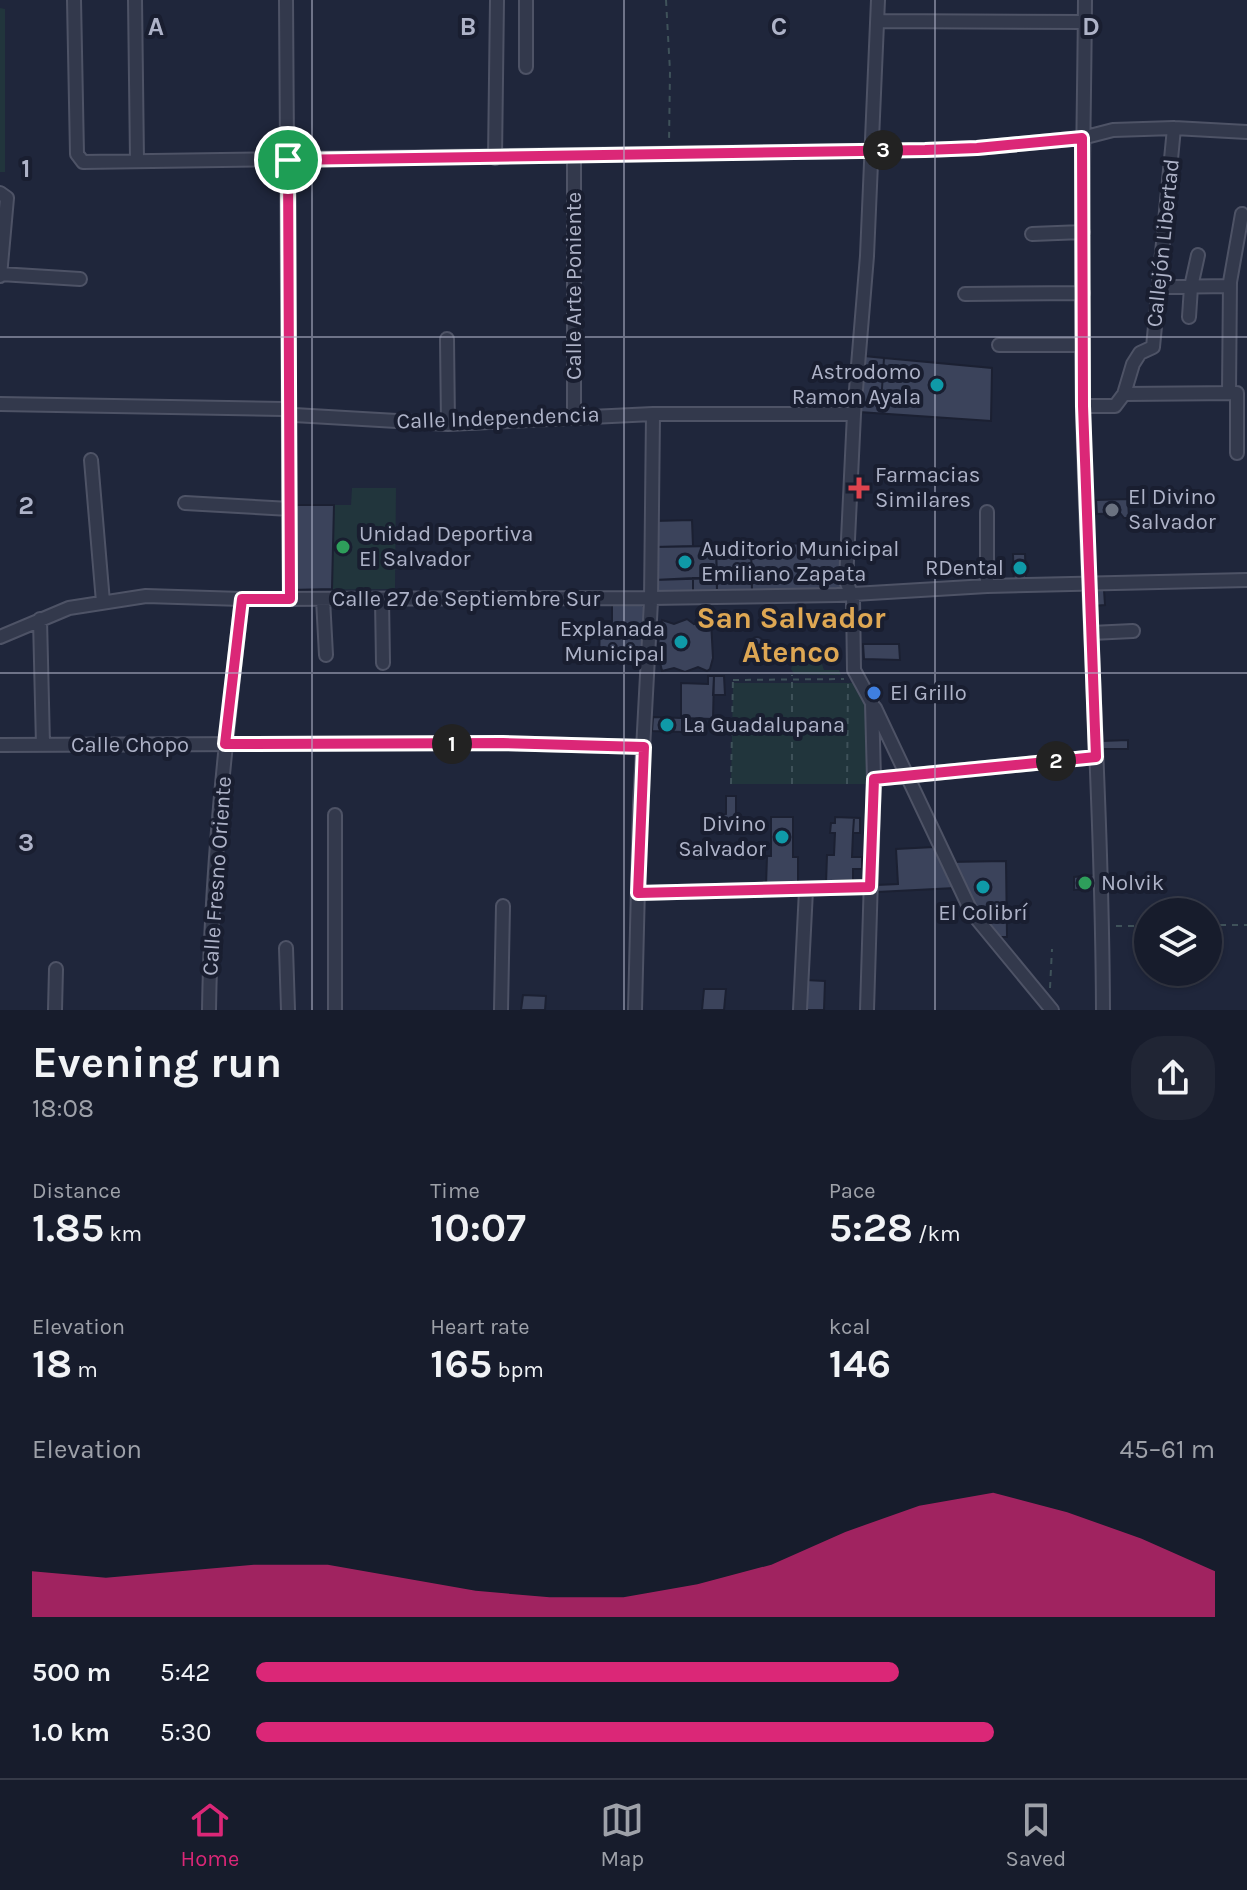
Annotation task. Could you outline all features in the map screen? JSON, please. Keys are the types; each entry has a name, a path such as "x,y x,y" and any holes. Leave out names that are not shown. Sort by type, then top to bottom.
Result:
{"street":[{"path":"74,0 77,154 83,162 574,157 977,148 1082,138 1113,130 1174,128 1247,132"},
{"path":"135,0 137,160"},
{"path":"286,0 290,599"},
{"path":"495,158 497,0"},
{"path":"526,0 526,67"},
{"path":"878,0 867,256 854,414 846,581 852,593 854,670 972,913 1051,1009"},
{"path":"1085,0 1083,406 1103,1010"},
{"path":"877,21 1084,22"},
{"name":"Callejón Libertad","path":"1124,394 1133,364 1140,353 1153,347 1174,128"},
{"name":"Calle Arte Poniente","path":"574,157 574,416"},
{"path":"0,193 7,198 0,275 80,279"},
{"path":"1229,392 1230,286 1241,250 1242,214"},
{"path":"1032,234 1083,232"},
{"path":"1189,317 1198,255"},
{"path":"1159,287 1230,286"},
{"path":"965,294 1083,293"},
{"path":"447,339 448,424"},
{"path":"999,345 1082,345"},
{"path":"1083,406 1115,406 1124,394 1237,393 1237,453"},
{"name":"Calle Independencia","path":"0,404 283,409 289,413 448,424 653,414 854,414"},
{"path":"635,1010 651,598 653,414"},
{"path":"91,460 103,602"},
{"path":"185,503 290,509"},
{"path":"987,512 987,586"},
{"name":"Calle 27 de Septiembre Sur","path":"0,637 69,608 146,596 242,599 651,598 1247,580"},
{"name":"Calle Fresno Oriente","path":"209,1010 211,923 225,744 242,599"},
{"path":"323,599 326,655"},
{"path":"382,599 383,663"},
{"path":"40,619 43,745"},
{"path":"1091,633 1133,631"},
{"path":"867,1010 874,779 872,703"},
{"name":"Calle Chopo","path":"0,745 503,743 644,747"},
{"path":"874,779 1096,757"},
{"path":"335,815 335,1010"},
{"path":"638,893 870,887"},
{"path":"800,1010 806,890"},
{"path":"501,1010 503,906"},
{"path":"286,948 288,1010"},
{"path":"55,1010 56,969"}],"path":[{"path":"666,0 670,71 668,154"},
{"path":"731,784 733,678 849,677 847,784"},
{"path":"792,678 792,784"},
{"path":"1222,925 1247,925"},
{"path":"1102,926 1134,926"},
{"path":"1051,1009 1052,949"}],"shaded area":[{"path":"0,8 5,9 5,172 0,172"},
{"name":"Unidad Deportiva El Salvador","path":"352,488 396,488 395,589 290,590 290,505 351,505"},
{"path":"807,657 820,658 824,670 839,670 841,675 794,674 791,669 793,662"},
{"path":"733,683 857,683 869,704 869,784 731,784"}],"building":[{"path":"864,356 884,358 881,404 861,402"},
{"name":"Astrodomo Ramon Ayala","path":"884,358 992,368 991,421 859,412 861,402 881,404"},
{"name":"El Divino Salvador","path":"1128,499 1129,518 1124,518 1120,513 1097,514 1096,500"},
{"path":"290,505 334,505 332,589 290,590"},
{"path":"692,520 693,546 654,547 654,521"},
{"path":"841,542 842,589 752,591 751,545"},
{"path":"751,545 752,591 717,592 716,546"},
{"name":"Auditorio Municipal Emiliano Zapata","path":"716,546 717,578 655,580 654,547"},
{"name":"RDental","path":"1013,554 1025,554 1026,582 1014,583"},
{"path":"693,578 693,592 655,593 655,580"},
{"path":"693,578 717,578 717,592 693,592"},
{"path":"1093,590 1104,590 1105,605 1093,606"},
{"path":"612,602 642,604 644,607 643,661 599,660 600,621 612,621"},
{"path":"687,619 694,624 707,619 711,621 713,658 710,669 707,671 698,667 685,672 674,668 662,671 657,650 662,620 674,624"},
{"path":"757,637 763,643 757,649 751,643"},
{"path":"863,644 899,644 900,660 864,659"},
{"path":"708,676 714,676 713,719 681,718 681,683 708,684"},
{"path":"714,676 724,676 725,695 713,695"},
{"name":"La Guadalupana","path":"653,717 682,718 682,732 652,731"},
{"path":"1128,740 1128,749 1101,749 1101,741"},
{"path":"726,796 736,796 736,815 741,815 741,822 730,825 722,822 722,815 726,814"},
{"name":"Divino Salvador","path":"771,817 793,817 793,857 798,857 798,886 766,886 767,856 771,856"},
{"path":"835,817 860,818 860,833 853,833 852,857 862,857 862,869 853,869 853,883 826,884 827,855 834,855 835,833 830,833"},
{"path":"854,818 860,818 860,833 853,833"},
{"path":"934,847 955,888 877,892 876,885 898,884 896,849"},
{"name":"El Colibrí","path":"1006,861 1007,937 992,937 948,862"},
{"name":"Nolvik","path":"1096,875 1097,888 1074,890 1074,877"},
{"path":"805,980 825,981 824,1010 804,1010"},
{"path":"704,989 726,989 724,1010 702,1010"},
{"path":"523,995 546,996 545,1010 521,1010"}],"place":[{"name":"Astrodomo Ramon Ayala","path":"937,385"},
{"name":"Farmacias Similares","path":"859,488"},
{"name":"El Divino Salvador","path":"1112,510"},
{"name":"Unidad Deportiva El Salvador","path":"343,547"},
{"name":"Auditorio Municipal Emiliano Zapata","path":"685,562"},
{"name":"RDental","path":"1020,568"},
{"name":"Explanada Municipal","path":"681,642"},
{"name":"El Grillo","path":"874,693"},
{"name":"La Guadalupana","path":"667,725"},
{"name":"Divino Salvador","path":"782,837"},
{"name":"Nolvik","path":"1085,883"},
{"name":"El Colibrí","path":"983,887"}],"district":[{"name":"San Salvador Atenco","path":"791,635"}],"route":[{"path":"1082,138 1083,406 1096,757 874,779 870,887 638,893 644,747 503,743 225,744 242,599 290,599 288,160 925,150 1082,138"}]}
